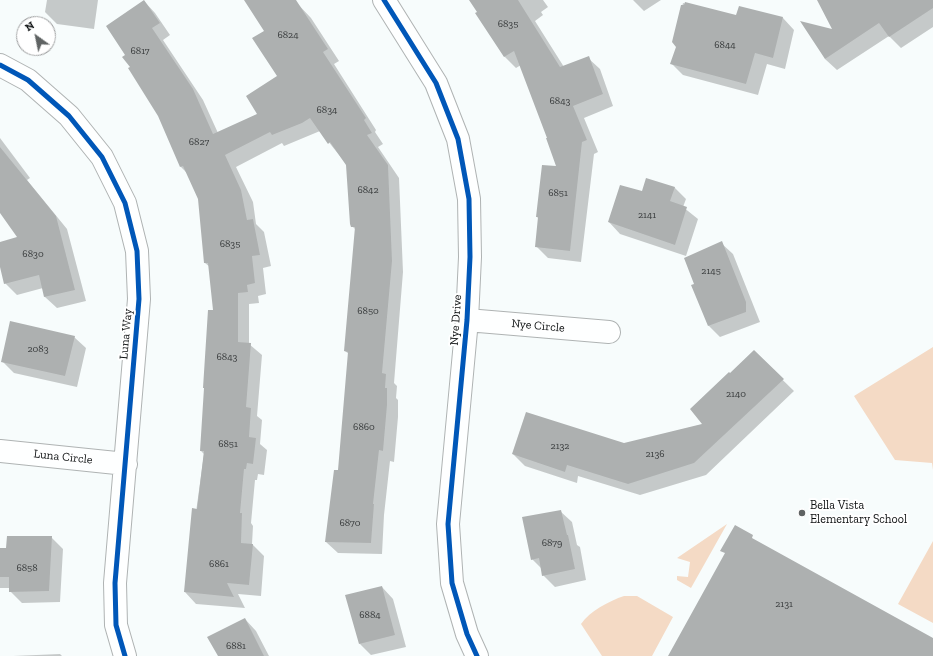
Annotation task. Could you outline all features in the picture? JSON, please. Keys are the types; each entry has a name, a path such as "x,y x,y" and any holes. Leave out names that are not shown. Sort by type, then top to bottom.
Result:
{"street":[{"name":"Nye Drive","path":"384,0 436,83 458,139 469,199 470,258 467,320 448,524 452,583 467,634 477,656"},
{"name":"Luna Way","path":"0,65 28,80 69,116 102,157 125,204 137,251 139,299 115,583 116,626 125,656"},
{"name":"Nye Circle","path":"467,320 609,332"},
{"name":"Luna Circle","path":"0,451 126,464"}],"shaded area":[{"path":"933,347 933,470 932,463 895,460 854,396"},
{"path":"727,524 691,588 677,580 677,576 688,577 690,562 677,558"},
{"path":"933,541 933,623 898,604"},
{"path":"624,596 637,596 673,617 652,656 602,656 581,624 589,615 600,607"}],"building":[{"path":"144,0 160,23 152,28 193,89 213,134 257,114 246,96 277,76 252,38 264,31 244,0 296,0 328,49 323,52 366,118 364,120 372,133 367,135 388,165 392,261 382,373 386,374 385,388 387,388 387,405 383,451 379,450 373,504 371,543 325,542 334,470 338,470 348,352 344,351 355,227 351,227 350,224 346,165 330,142 328,144 310,118 302,123 272,135 270,132 225,155 241,190 247,220 253,219 260,255 252,256 255,283 247,285 248,292 238,293 238,342 251,343 246,407 251,408 249,437 256,438 253,464 247,463 246,469 244,469 240,513 242,513 241,543 253,544 249,585 227,583 234,597 184,592 192,508 197,509 204,451 200,451 203,388 208,310 213,310 208,263 204,263 198,199 183,166 180,167 158,116 128,68 130,67 122,57 125,55 106,26"},
{"path":"469,0 518,0 560,67 589,56 603,94 573,106 587,140 582,142 570,251 535,247 538,217 536,217 542,165 556,166 514,51 504,57 475,13 477,12"},
{"path":"817,0 933,0 933,8 889,37 879,23 825,59 800,21 832,29"},
{"path":"685,2 736,15 739,6 783,17 773,58 755,53 746,84 670,64 676,47 672,42 681,5 684,5"},
{"path":"0,147 56,216 75,290 44,297 39,275 4,284 0,267 0,242 17,237 0,213"},
{"path":"646,178 675,187 670,201 687,207 675,245 608,222 620,185 642,191"},
{"path":"722,241 746,302 746,312 708,326 691,285 694,284 684,258"},
{"path":"10,321 75,336 65,376 1,362"},
{"path":"754,350 784,379 694,463 628,484 567,465 565,472 512,454 526,412 624,443 702,424 690,409"},
{"path":"561,510 575,569 542,576 539,558 531,560 522,517"},
{"path":"735,525 753,535 752,538 933,638 933,656 668,656 725,553 720,551"},
{"path":"7,536 52,536 49,591 9,592 9,577 0,577 0,548 6,548"},
{"path":"382,586 395,635 359,644 345,595"},
{"path":"245,618 264,656 218,656 207,637"}],"cycle path":[{"path":"384,0 436,83 458,139 469,199 470,257 467,320 448,524 452,583 467,634 477,656"},
{"path":"0,65 28,80 69,116 102,157 125,203 137,251 139,299 115,583 116,625 125,656"}],"place":[{"name":"Bella Vista Elementary School","path":"802,513"}]}
